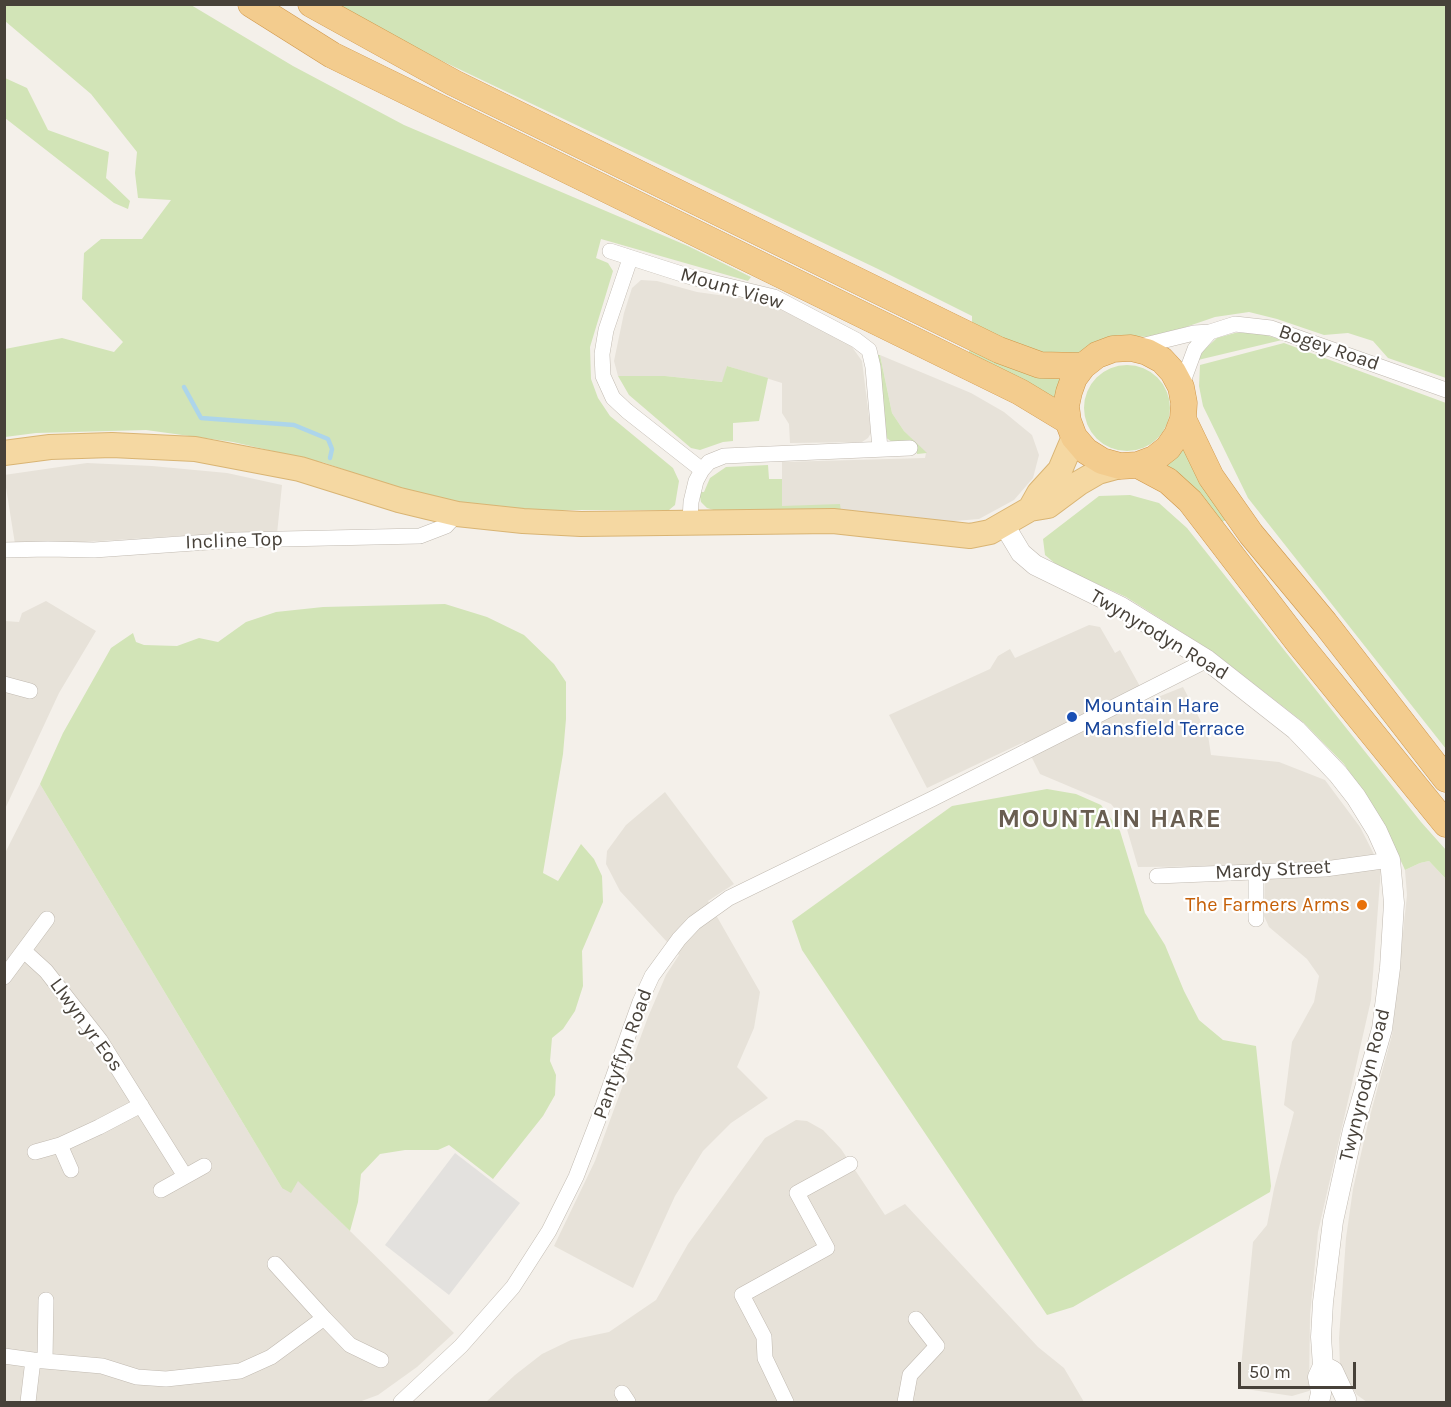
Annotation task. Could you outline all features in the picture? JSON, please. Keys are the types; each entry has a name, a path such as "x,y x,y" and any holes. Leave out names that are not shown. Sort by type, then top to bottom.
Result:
{"highway":[{"path":"251,4 332,55 1020,392 1071,429 1086,451 1102,461 1129,465 1168,481 1190,501 1298,642 1446,824"},
{"path":"311,4 454,83 999,350 1040,365 1083,366"},
{"path":"1071,429 1066,406 1069,392 1074,378 1083,366 1097,355 1113,349 1131,348 1147,352 1162,360 1173,372 1181,387 1184,403 1183,419 1178,435 1168,448 1154,459 1129,465"},
{"path":"1183,419 1211,477 1251,534 1325,623 1446,779"}],"main road":[{"path":"1030,509 1039,493 1060,470 1071,429"},
{"path":"4,453 50,447 112,445 195,448 300,469 399,500 457,514 523,521 581,524 833,521 970,536 990,531 1030,509 1048,506 1098,472 1129,465"}],"street":[{"name":"Mount View","path":"610,251 692,278 774,297 856,340 869,350 873,367 880,448"},
{"path":"630,259 606,330 602,354 603,376 613,398 702,470"},
{"name":"Bogey Road","path":"1131,348 1194,333 1210,332 1235,324 1271,328 1446,390"},
{"path":"1181,387 1195,349 1210,332"},
{"path":"690,521 691,502 696,481 709,462 724,456 910,448"},
{"name":"Incline Top","path":"4,550 94,550 237,540 420,536 446,526 457,514"},
{"name":"Twynyrodyn Road","path":"1003,524 1021,553 1035,565 1121,607 1208,660 1296,730 1338,774 1356,797 1377,831 1390,860 1394,903 1390,968 1382,1029 1353,1130 1334,1221 1323,1302 1321,1337 1323,1366 1318,1377 1320,1402 1332,1397 1348,1401"},
{"name":"Pantyffyn Road","path":"401,1402 461,1346 513,1287 549,1231 576,1177 640,1002 652,976 679,939 701,918 729,898 1208,660"},
{"path":"4,684 30,691"},
{"name":"Mardy Street","path":"1156,876 1325,869 1390,860"},
{"path":"1256,872 1256,919"},
{"path":"4,977 47,919"},
{"name":"Llwyn yr Eos","path":"24,951 46,971 100,1040 185,1176"},
{"path":"35,1152 99,1127 141,1105"},
{"path":"60,1144 71,1170"},
{"path":"786,1402 765,1358 764,1337 742,1295 827,1248 797,1193 850,1164"},
{"path":"161,1190 204,1166"},
{"path":"275,1264 350,1345 381,1360"},
{"path":"27,1402 39,1360 46,1300"},
{"path":"4,1356 102,1366 136,1377 166,1379 240,1371 272,1358 324,1318"},
{"path":"905,1402 910,1375 937,1346 916,1319"},
{"name":"Twynyrodyn Road","path":"1323,1366 1333,1371 1348,1401"}],"shaded area":[{"path":"641,280 657,281 697,292 747,299 778,308 835,336 852,347 862,361 871,433 868,438 862,442 790,443 789,424 782,413 782,383 727,366 723,382 665,376 618,376 614,361 624,313 632,288"},
{"path":"880,355 971,393 1004,412 1032,435 1039,455 1033,478 1014,500 979,519 943,522 782,506 782,462 925,458 926,453 904,431 892,413"},
{"path":"87,463 227,473 282,485 277,534 15,544 4,475"},
{"path":"46,601 96,631 59,693 5,809 5,621 19,622 22,613"},
{"path":"1089,625 1100,627 1115,653 1120,650 1148,701 1183,687 1208,735 1211,755 1279,762 1325,780 1360,827 1381,868 1371,1000 1318,1232 1310,1315 1309,1391 1292,1396 1239,1388 1253,1242 1267,1225 1294,1112 1284,1105 1292,1042 1314,1002 1319,976 1307,959 1269,927 1264,916 1265,866 1138,867 1124,819 1111,804 1040,774 1024,742 927,788 889,715 990,669 998,656 1010,649 1015,658"},
{"path":"40,784 282,1188 298,1180 454,1333 417,1367 378,1395 359,1402 5,1402 4,855"},
{"path":"665,792 734,884 708,901 760,992 754,1028 737,1067 768,1098 731,1123 703,1151 675,1196 633,1288 554,1246 595,1161 648,1017 666,975 679,955 620,891 606,864 607,851 626,825"},
{"path":"1429,861 1446,879 1446,1402 1367,1402 1357,1395 1340,1368 1339,1338 1346,1238 1353,1189 1392,1035 1407,895 1405,870"},
{"path":"796,1120 807,1121 823,1130 841,1149 885,1215 905,1204 1038,1347 1064,1368 1084,1402 486,1402 542,1354 571,1340 609,1332 656,1300 688,1244 765,1138"},
{"path":"455,1153 520,1203 449,1295 385,1245"}],"green space":[{"path":"5,5 191,5 293,66 404,125 688,246 751,277 748,281 601,239 596,258 608,263 613,271 590,347 591,379 598,398 610,416 673,468 679,481 675,505 669,510 506,510 428,499 325,463 233,442 146,430 36,433 5,437 5,349 62,338 114,352 123,342 82,299 84,253 101,239 142,239 171,200 138,198 135,173 137,152 91,94 5,21"},
{"path":"334,5 1446,5 1446,378 1388,358 1373,341 1348,333 1324,335 1249,312 1215,317 1147,337 1119,335 1095,343 1077,354 1057,357 1004,341 972,322 972,316 440,60"},
{"path":"5,78 27,88 48,130 109,152 106,178 130,201 128,209 114,203 5,118"},
{"path":"1256,332 1282,340 1198,360 1203,351 1217,338 1235,333"},
{"path":"1284,343 1446,403 1446,749 1248,498 1203,406 1199,386 1200,365"},
{"path":"972,345 1062,375 1055,401 1042,390 968,354"},
{"path":"877,355 880,355 892,413 904,431 927,453 917,454 914,443 895,444 885,437"},
{"path":"1127,365 1144,368 1158,377 1167,391 1170,408 1167,425 1158,439 1144,448 1127,451 1110,448 1096,439 1087,425 1084,408 1087,391 1096,377 1110,368"},
{"path":"727,366 768,378 759,421 733,423 733,441 700,450 691,448 629,395 618,376 665,376 722,382"},
{"path":"1187,444 1229,519 1219,523 1183,479 1167,465"},
{"path":"768,465 769,479 782,479 782,506 840,504 841,511 717,511 707,508 701,502 699,492 704,492 710,478 726,467"},
{"path":"1130,495 1159,503 1187,528 1421,822 1446,850 1446,879 1429,861 1405,870 1385,826 1344,764 1303,722 1213,652 1126,597 1058,566 1045,555 1043,539 1099,496"},
{"path":"445,604 487,617 524,635 554,664 566,682 563,754 543,873 558,881 581,844 594,859 602,876 603,902 582,951 583,986 575,1011 563,1029 552,1038 550,1061 556,1075 555,1095 543,1116 493,1179 449,1145 438,1150 405,1150 380,1154 361,1174 358,1202 350,1231 298,1181 291,1193 282,1188 40,784 63,733 111,648 133,633 136,642 144,645 177,646 199,638 218,642 246,622 276,612 323,607"},
{"path":"1047,789 1076,794 1101,805 1120,831 1145,913 1165,945 1199,1020 1223,1040 1256,1046 1271,1186 1270,1192 1073,1307 1047,1315 802,950 792,921 952,806"}],"waterway":[{"path":"184,387 201,418 294,425 328,439 332,449 330,458"}],"place":[{"name":"Mountain Hare Mansfield Terrace","path":"1072,717"},
{"name":"The Farmers Arms","path":"1362,905"}],"district":[{"name":"MOUNTAIN HARE","path":"1110,820"}]}
